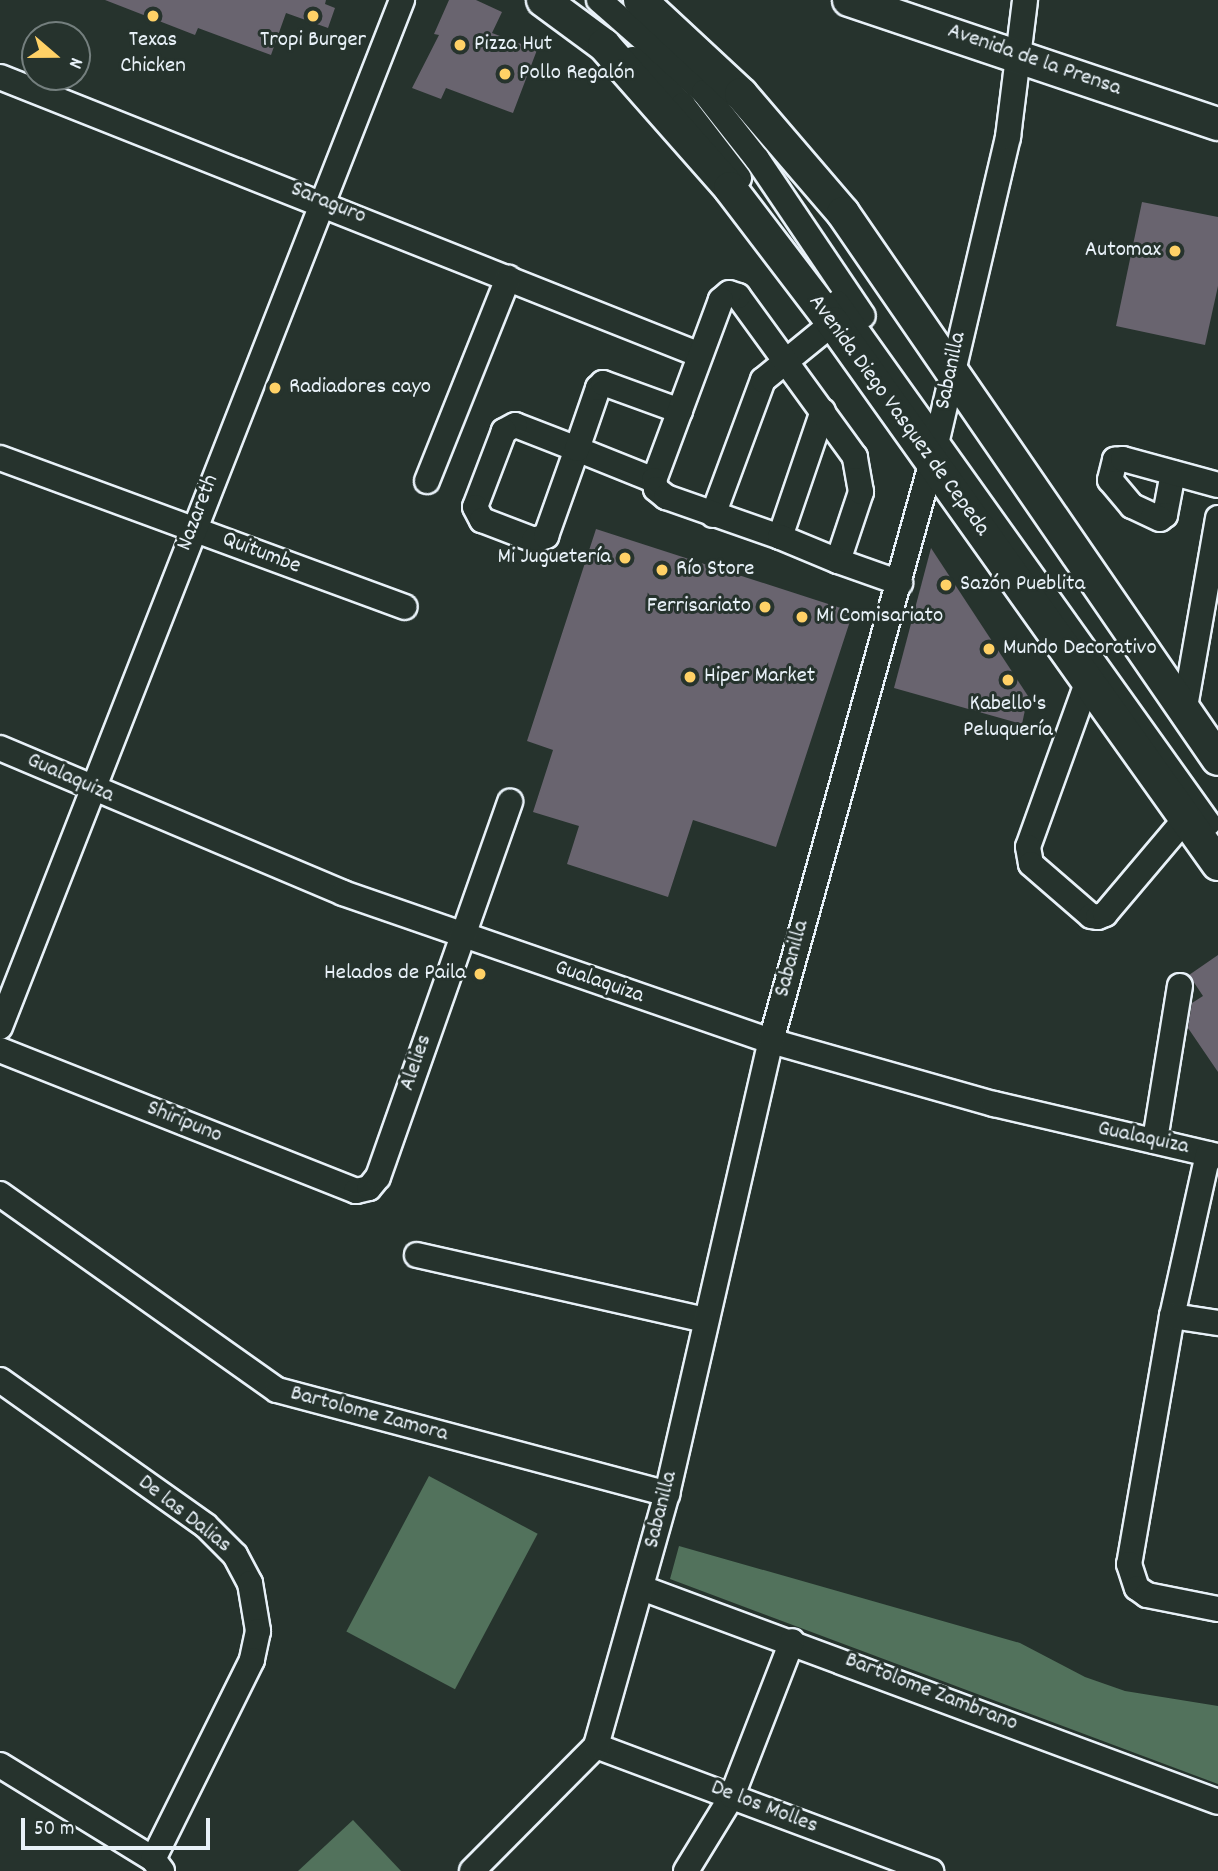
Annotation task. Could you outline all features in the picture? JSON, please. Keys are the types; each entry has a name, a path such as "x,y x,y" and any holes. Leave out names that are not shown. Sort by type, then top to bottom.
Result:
{"main road":[{"name":"Avenida Diego Vasquez de Cepeda","path":"543,0 604,45 690,139 833,323 936,443 1087,683 1187,817 1218,864"},
{"path":"640,0 741,94 801,160 952,366 1184,713 1218,759"},
{"name":"Avenida de la Prensa","path":"849,0 1218,124"}],"street":[{"name":"Nazareth","path":"0,1027 320,201 402,0"},
{"path":"559,0 603,32 683,105 1218,820"},
{"path":"599,0 712,101 757,159 936,443 1218,837"},
{"name":"Sabanilla","path":"472,1871 596,1746 667,1494 771,1041 900,583 936,443 1008,137 1025,0"},
{"name":"Saraguro","path":"0,77 320,201 701,355"},
{"path":"427,481 508,278"},
{"path":"654,480 721,300 734,293 823,411 861,472 862,492 838,561"},
{"path":"713,515 758,390 786,359 833,323"},
{"path":"680,411 603,383 577,449 547,536 534,540 478,515 475,507 509,427 515,425 577,449 654,480 666,497 900,583"},
{"path":"780,537 823,411"},
{"name":"Quitumbe","path":"0,458 404,607"},
{"path":"1173,473 1218,485"},
{"path":"1184,713 1218,518"},
{"path":"1087,683 1028,847 1031,864 1098,917 1105,914 1187,817"},
{"name":"Gualaquiza","path":"0,748 93,790 461,936 771,1041 994,1104 1213,1155"},
{"name":"Alelies","path":"369,1188 378,1177 510,802"},
{"path":"1155,1140 1180,986"},
{"name":"Shiripuno","path":"0,1050 356,1191 369,1188"},
{"path":"1213,1155 1172,1316 1129,1564 1131,1576 1147,1595 1218,1609"},
{"name":"Bartolome Zamora","path":"0,1194 277,1390 667,1494"},
{"path":"417,1255 706,1320"},
{"path":"1172,1316 1218,1323"},
{"name":"De las Dalias","path":"0,1380 206,1526 235,1555 250,1583 258,1631 252,1660 158,1865"},
{"name":"Bartolome Zambrano","path":"642,1588 792,1641 1218,1802"},
{"path":"686,1871 732,1796 792,1641"},
{"name":"De los Molles","path":"596,1746 931,1871"},
{"path":"0,1766 158,1865"}],"green space":[{"path":"429,1476 538,1534 455,1689 346,1631"},
{"path":"679,1546 1020,1643 1085,1677 1125,1691 1218,1706 1218,1784 670,1579"},
{"path":"353,1820 401,1871 298,1871"}],"building":[{"path":"105,0 326,0 325,4 335,8 328,28 286,13 271,55 198,28 195,35"},
{"path":"449,0 476,0 502,12 492,33 537,50 513,113 446,88 441,99 412,88 439,35 434,34"},
{"name":"Automax","path":"1142,202 1218,217 1218,286 1205,345 1116,326"},
{"name":"Hiper Market","path":"596,529 853,612 776,847 693,820 668,897 567,864 579,826 533,812 553,750 527,741"},
{"path":"931,548 1028,696 1022,724 894,688"},
{"path":"1218,955 1218,1072 1188,1028 1192,1003 1203,996 1189,975"}],"place":[{"name":"Texas Chicken","path":"153,16"},
{"name":"Tropi Burger","path":"313,16"},
{"name":"Pizza Hut","path":"460,45"},
{"name":"Pollo Regalón","path":"505,74"},
{"name":"Automax","path":"1175,251"},
{"name":"Radiadores cayo","path":"275,388"},
{"name":"Mi Juguetería","path":"625,558"},
{"name":"Río Store","path":"662,570"},
{"name":"Sazón Pueblita","path":"946,585"},
{"name":"Ferrisariato","path":"765,607"},
{"name":"Mi Comisariato","path":"802,617"},
{"name":"Mundo Decorativo","path":"989,649"},
{"name":"Hiper Market","path":"690,677"},
{"name":"Kabello's Peluquería","path":"1008,680"},
{"name":"Helados de Paila","path":"480,974"}]}
